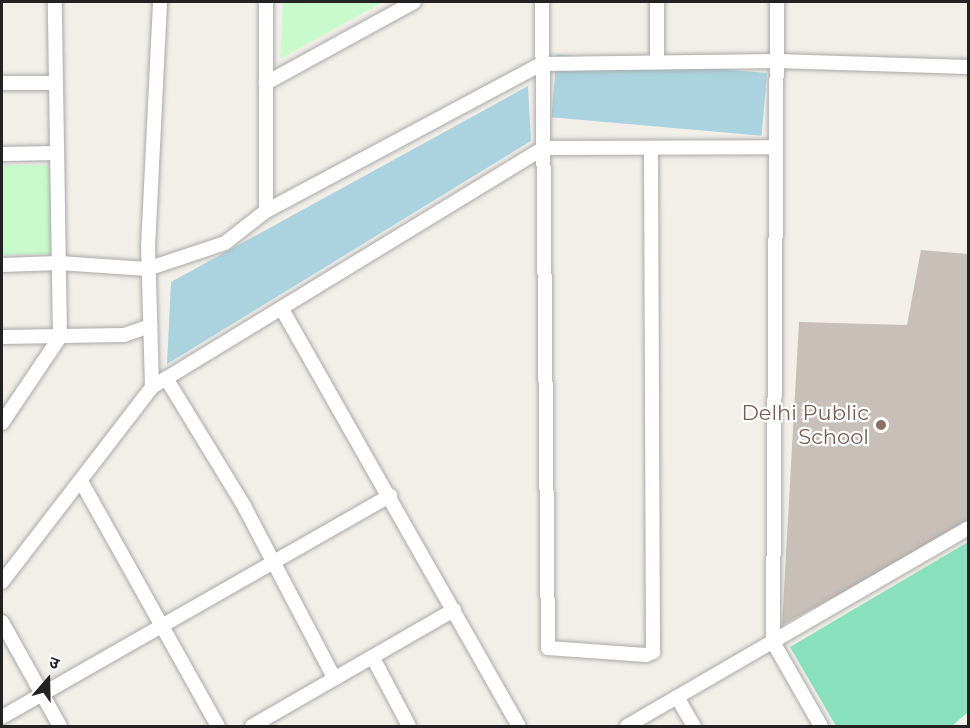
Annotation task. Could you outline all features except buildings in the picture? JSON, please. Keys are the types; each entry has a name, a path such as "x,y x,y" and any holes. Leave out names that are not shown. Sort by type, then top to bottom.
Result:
{"street":[{"path":"2,423 6,411 60,337 55,2"},
{"path":"152,387 147,269 160,2"},
{"path":"266,2 266,211"},
{"path":"266,83 414,2"},
{"path":"542,2 548,648 646,655 653,652 651,148"},
{"path":"657,2 657,62"},
{"path":"777,2 773,642 822,726"},
{"path":"2,265 59,263 147,269 225,243 266,211 541,64 777,61 969,67"},
{"path":"2,83 56,83"},
{"path":"2,582 82,483 152,387 283,311 544,148 776,147"},
{"path":"2,154 57,153"},
{"path":"283,311 519,726"},
{"path":"2,337 123,335 150,326"},
{"path":"166,378 273,561 335,679"},
{"path":"82,483 218,726"},
{"path":"2,717 390,496"},
{"path":"627,726 969,528"},
{"path":"252,726 454,610"},
{"path":"2,622 60,726"},
{"path":"372,658 409,726"},
{"path":"677,697 694,726"}],"green space":[{"path":"283,2 383,2 280,59"},
{"path":"2,165 48,165 59,254 2,255"},
{"path":"968,542 968,712 952,726 836,726 790,647"}],"water":[{"path":"557,55 767,73 762,136 551,117"},
{"path":"528,86 531,141 167,364 171,282"}],"place":[{"name":"Delhi Public School","path":"881,425"}]}
